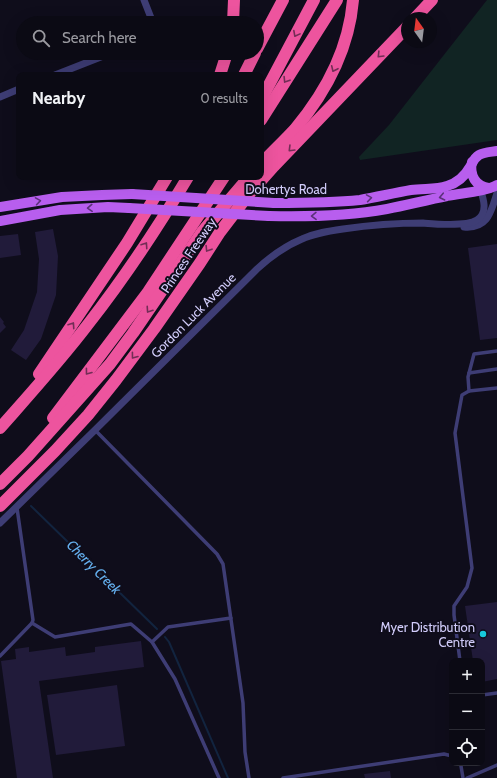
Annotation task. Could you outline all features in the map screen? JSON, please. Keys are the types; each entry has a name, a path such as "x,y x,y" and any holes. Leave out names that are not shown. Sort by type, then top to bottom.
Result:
{"highway":[{"path":"233,16 234,0"},
{"path":"264,35 282,0"},
{"path":"264,94 314,0"},
{"path":"264,115 337,0"},
{"path":"421,12 432,0"},
{"path":"264,161 294,129 311,108 325,87 343,48 350,24 353,3"},
{"name":"Princes Freeway","path":"264,177 401,33"},
{"path":"221,72 225,60"},
{"path":"246,72 252,60"},
{"path":"0,426 40,372 97,289 165,180"},
{"path":"0,426 50,372 90,323 159,225 186,180"},
{"path":"169,261 215,180"},
{"path":"169,261 222,180"},
{"path":"0,484 28,456 110,364 202,232 246,180"},
{"name":"Princes Freeway","path":"0,506 55,451 116,380 154,329 220,232 262,180"},
{"name":"Princes Freeway","path":"0,479 55,415 144,297 169,261"}],"main road":[{"name":"Dohertys Road","path":"0,207 62,197 132,194 274,203 350,201 415,190 443,188 454,184 460,179 477,156 497,151"},
{"path":"486,153 493,154 497,157"},
{"path":"472,162 472,175 480,187"},
{"name":"Dohertys Road","path":"0,221 60,210 108,207 269,216 322,216 364,213 388,209 448,196 480,187 495,189"}],"street":[{"path":"144,0 150,16"},
{"path":"63,72 93,60"},
{"path":"0,97 16,90"},
{"name":"Gordon Luck Avenue","path":"0,523 260,266 273,255 301,239 316,234 358,227 410,223 452,224 477,220 480,218 484,207 480,187"},
{"name":"Gordon Luck Avenue","path":"452,224 469,227 481,224 491,213 495,189"}],"lane":[{"path":"469,391 468,377 474,354 497,351"},
{"path":"470,373 497,369"},
{"path":"460,658 454,606 467,587 472,568 455,432 462,395 469,391 497,388"},
{"path":"95,430 221,559 224,569 243,703 244,752 249,778"},
{"path":"0,656 32,623 33,616 17,507"},
{"path":"152,642 168,627 231,618"},
{"path":"32,623 55,637 131,624 152,642 175,679 219,778"},
{"path":"485,694 497,692"},
{"path":"283,778 444,754 449,755"},
{"path":"467,778 497,765"},
{"path":"462,766 463,778"}],"green space":[{"path":"487,0 497,0 497,140 360,160 359,157 389,125"}],"building":[{"path":"53,229 58,256 56,295 41,339 26,360 11,350 24,330 37,292 39,259 35,232"},
{"path":"18,234 21,255 0,258 0,236"},
{"path":"497,244 497,338 480,340 468,248"},
{"path":"0,317 6,327 0,333"},
{"name":"Myer Distribution Centre","path":"497,602 497,679 485,681 485,658 473,658 465,606"},
{"path":"141,641 144,667 39,681 53,778 17,778 1,661 16,659 15,649 29,647 29,652 65,647 66,656 95,652 95,647"},
{"path":"117,685 125,746 56,755 47,695"},
{"path":"390,771 391,778 365,778 364,774"}],"waterway":[{"name":"Cherry Creek","path":"31,506 157,629"},
{"name":"Cherry Creek","path":"165,637 169,642 228,778"}],"place":[{"name":"Myer Distribution Centre","path":"483,634"}]}
